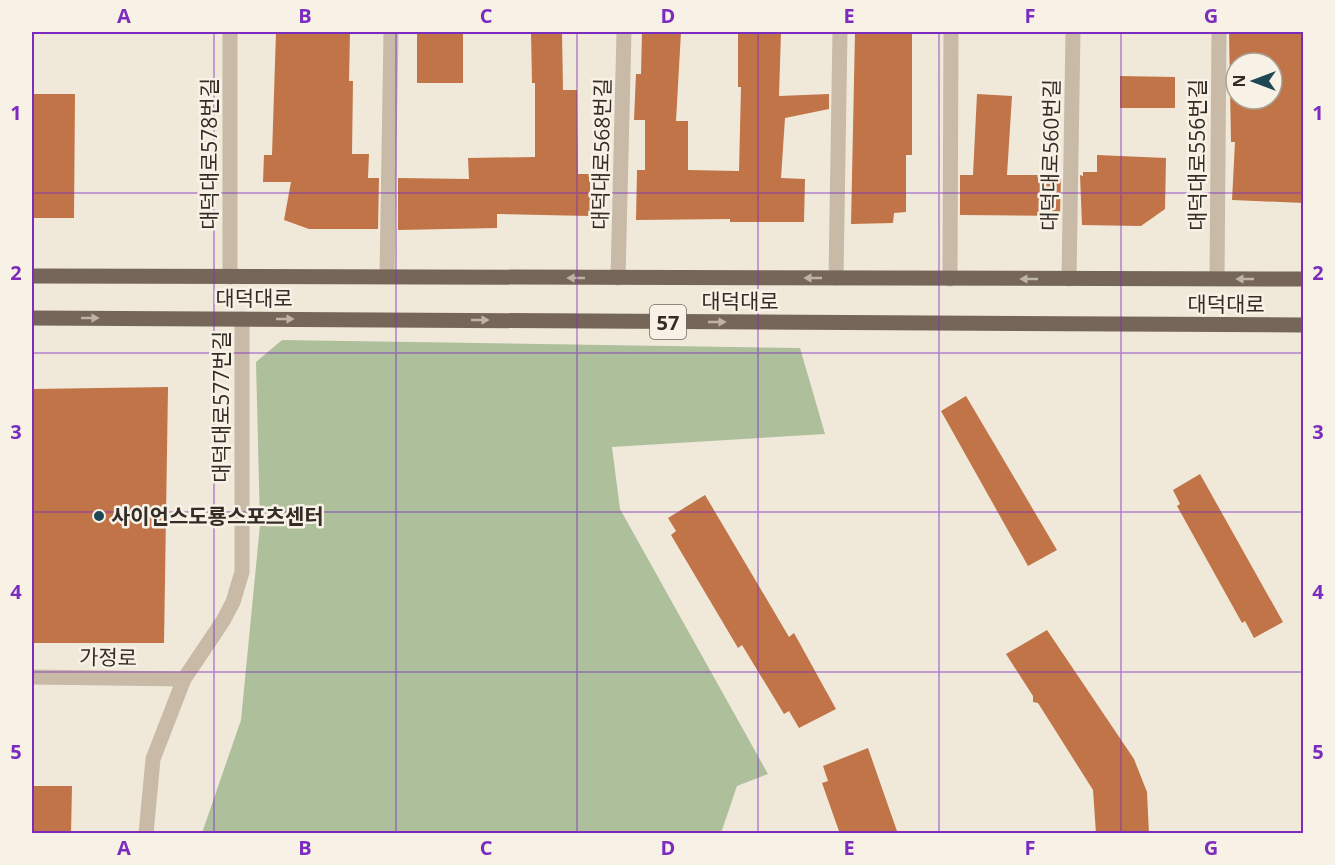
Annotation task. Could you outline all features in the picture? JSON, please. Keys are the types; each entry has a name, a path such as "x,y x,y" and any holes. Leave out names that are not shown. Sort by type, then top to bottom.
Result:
{"main road":[{"name":"대덕대로","path":"32,276 1304,279"},
{"name":"대덕대로","path":"32,318 1304,325"}],"street":[{"name":"대덕대로578번길","path":"230,32 230,277"},
{"path":"387,277 391,32"},
{"name":"대덕대로568번길","path":"618,278 624,32"},
{"path":"836,278 840,32"},
{"path":"950,279 951,32"},
{"name":"대덕대로560번길","path":"1069,279 1073,32"},
{"name":"대덕대로556번길","path":"1217,279 1219,32"},
{"name":"대덕대로577번길","path":"146,834 153,759 184,679 223,621 233,602 242,572 242,319"},
{"name":"가정로","path":"32,677 184,679"}],"green space":[{"path":"282,340 800,348 825,434 612,447 620,509 768,774 737,786 721,833 202,833 241,720 260,525 256,362"}],"building":[{"path":"276,32 350,32 349,81 353,81 352,154 369,154 368,178 379,178 378,229 309,229 284,220 291,182 263,182 264,155 272,155"},
{"path":"417,32 463,32 463,83 417,83"},
{"path":"531,32 562,32 563,90 577,90 578,174 590,174 590,216 497,214 497,228 398,230 398,178 469,179 468,158 535,157 535,83 532,83"},
{"path":"642,32 681,32 676,121 688,121 688,170 739,171 741,87 738,87 738,32 781,32 779,96 829,94 829,109 785,118 781,178 805,179 804,222 730,222 730,219 636,220 637,170 645,170 645,120 634,120 636,74 641,74"},
{"path":"855,32 912,32 912,155 906,155 906,212 894,213 893,223 851,224"},
{"path":"1229,32 1304,32 1304,203 1232,200 1235,142 1231,142 1230,111 1284,111 1284,51 1229,51"},
{"path":"1120,76 1175,77 1175,108 1120,108"},
{"path":"32,94 75,94 74,218 32,218"},
{"path":"977,94 1012,96 1007,175 1061,175 1060,216 960,215 960,175 973,175"},
{"path":"1097,155 1166,158 1165,209 1141,226 1082,225 1080,175 1083,176 1083,172 1097,172"},
{"name":"사이언스도룡스포츠센터","path":"168,387 164,643 32,643 32,389"},
{"path":"966,396 1057,550 1028,566 941,411"},
{"path":"1200,474 1283,622 1254,638 1245,621 1242,623 1177,506 1180,504 1173,490"},
{"path":"705,495 789,637 794,633 836,709 799,728 789,711 784,714 742,645 738,648 671,535 676,531 668,518"},
{"path":"1047,630 1134,759 1147,792 1149,834 1096,834 1093,790 1038,703 1033,702 1033,696 1006,654"},
{"path":"868,748 898,834 840,834 822,783 828,781 823,766"},
{"path":"32,786 72,786 71,834 32,834"}],"place":[{"name":"사이언스도룡스포츠센터","path":"99,516"}]}
